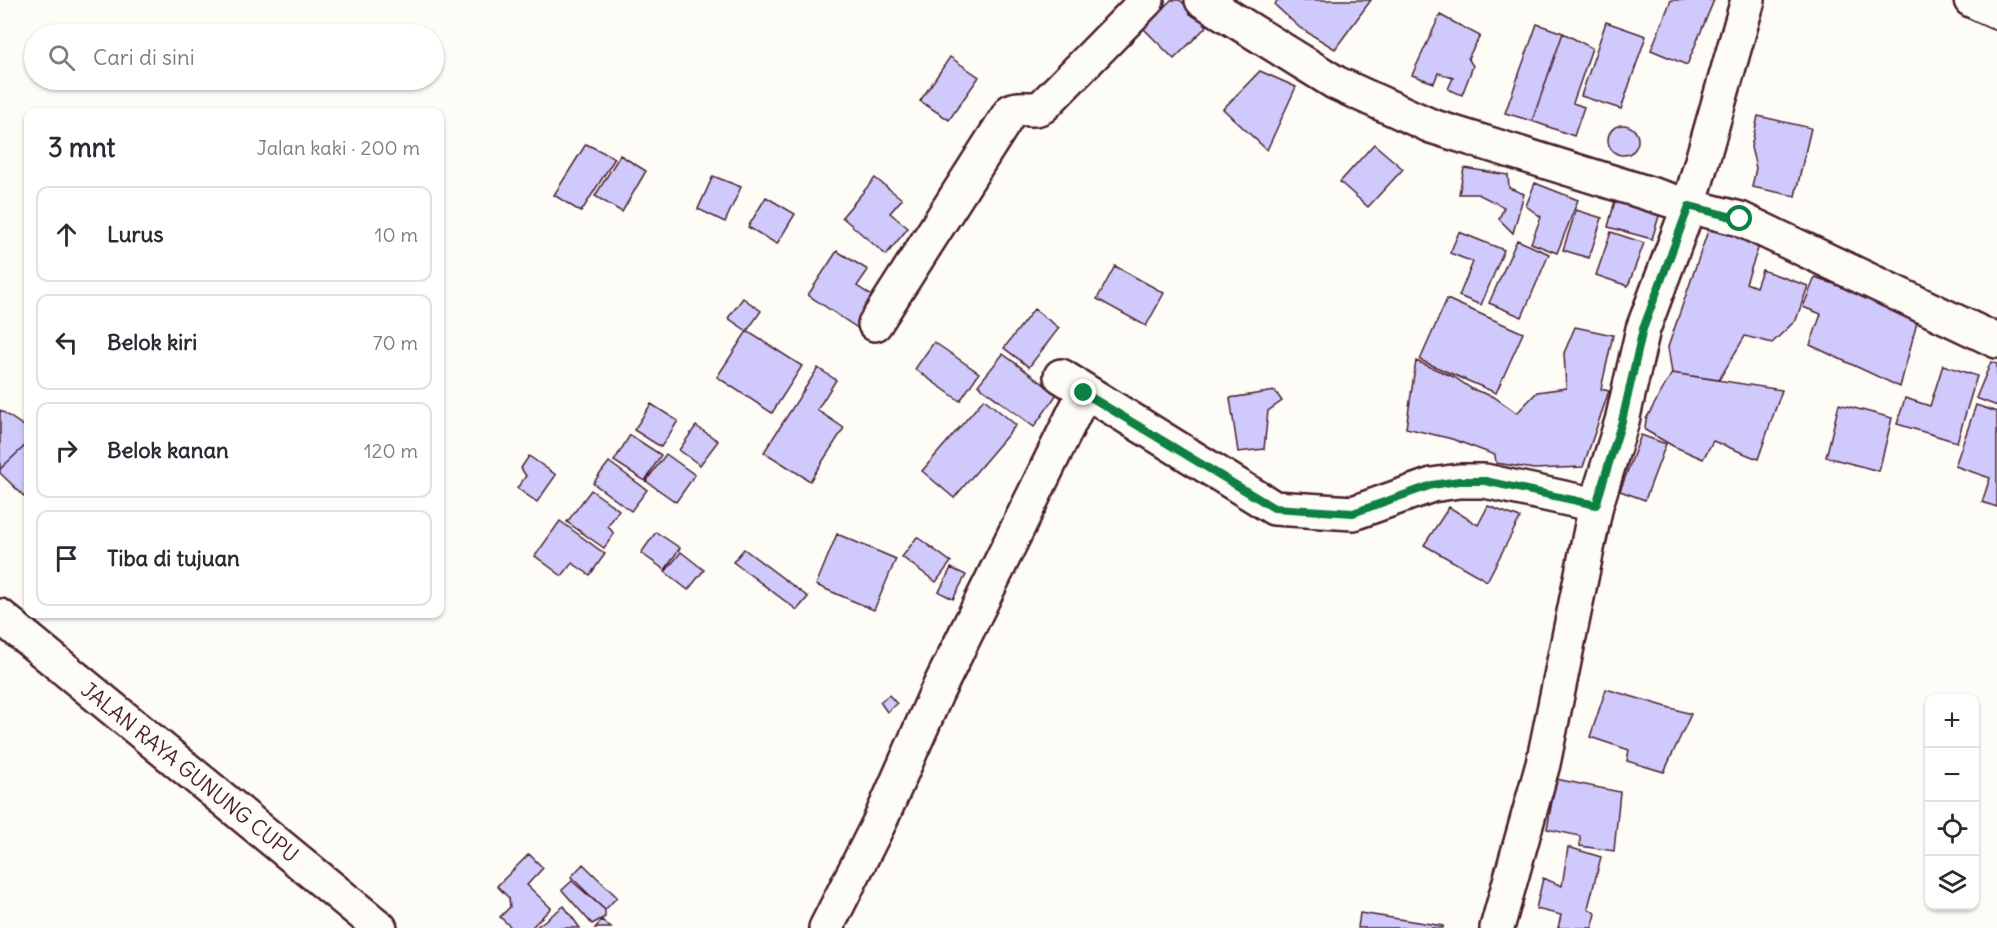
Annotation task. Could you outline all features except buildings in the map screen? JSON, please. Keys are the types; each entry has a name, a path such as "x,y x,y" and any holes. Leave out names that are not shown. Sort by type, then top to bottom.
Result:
{"main road":[{"path":"875,324 1011,111 1016,108 1037,110 1043,106 1147,0"},
{"path":"1202,0 1336,83 1431,126 1689,206 1740,219 1997,341"},
{"path":"1497,928 1543,765 1596,505 1622,421 1643,329 1689,206 1748,0"},
{"path":"1971,0 1997,12"},
{"path":"826,928 880,821 1073,385 1274,508 1353,513 1432,485 1459,481 1485,481 1596,505"},
{"name":"JALAN RAYA GUNUNG CUPU","path":"0,616 380,928"}],"route":[{"path":"1084,393 1274,508 1353,513 1432,485 1459,481 1485,481 1570,497 1596,505 1622,421 1643,329 1689,206 1740,219"}]}
